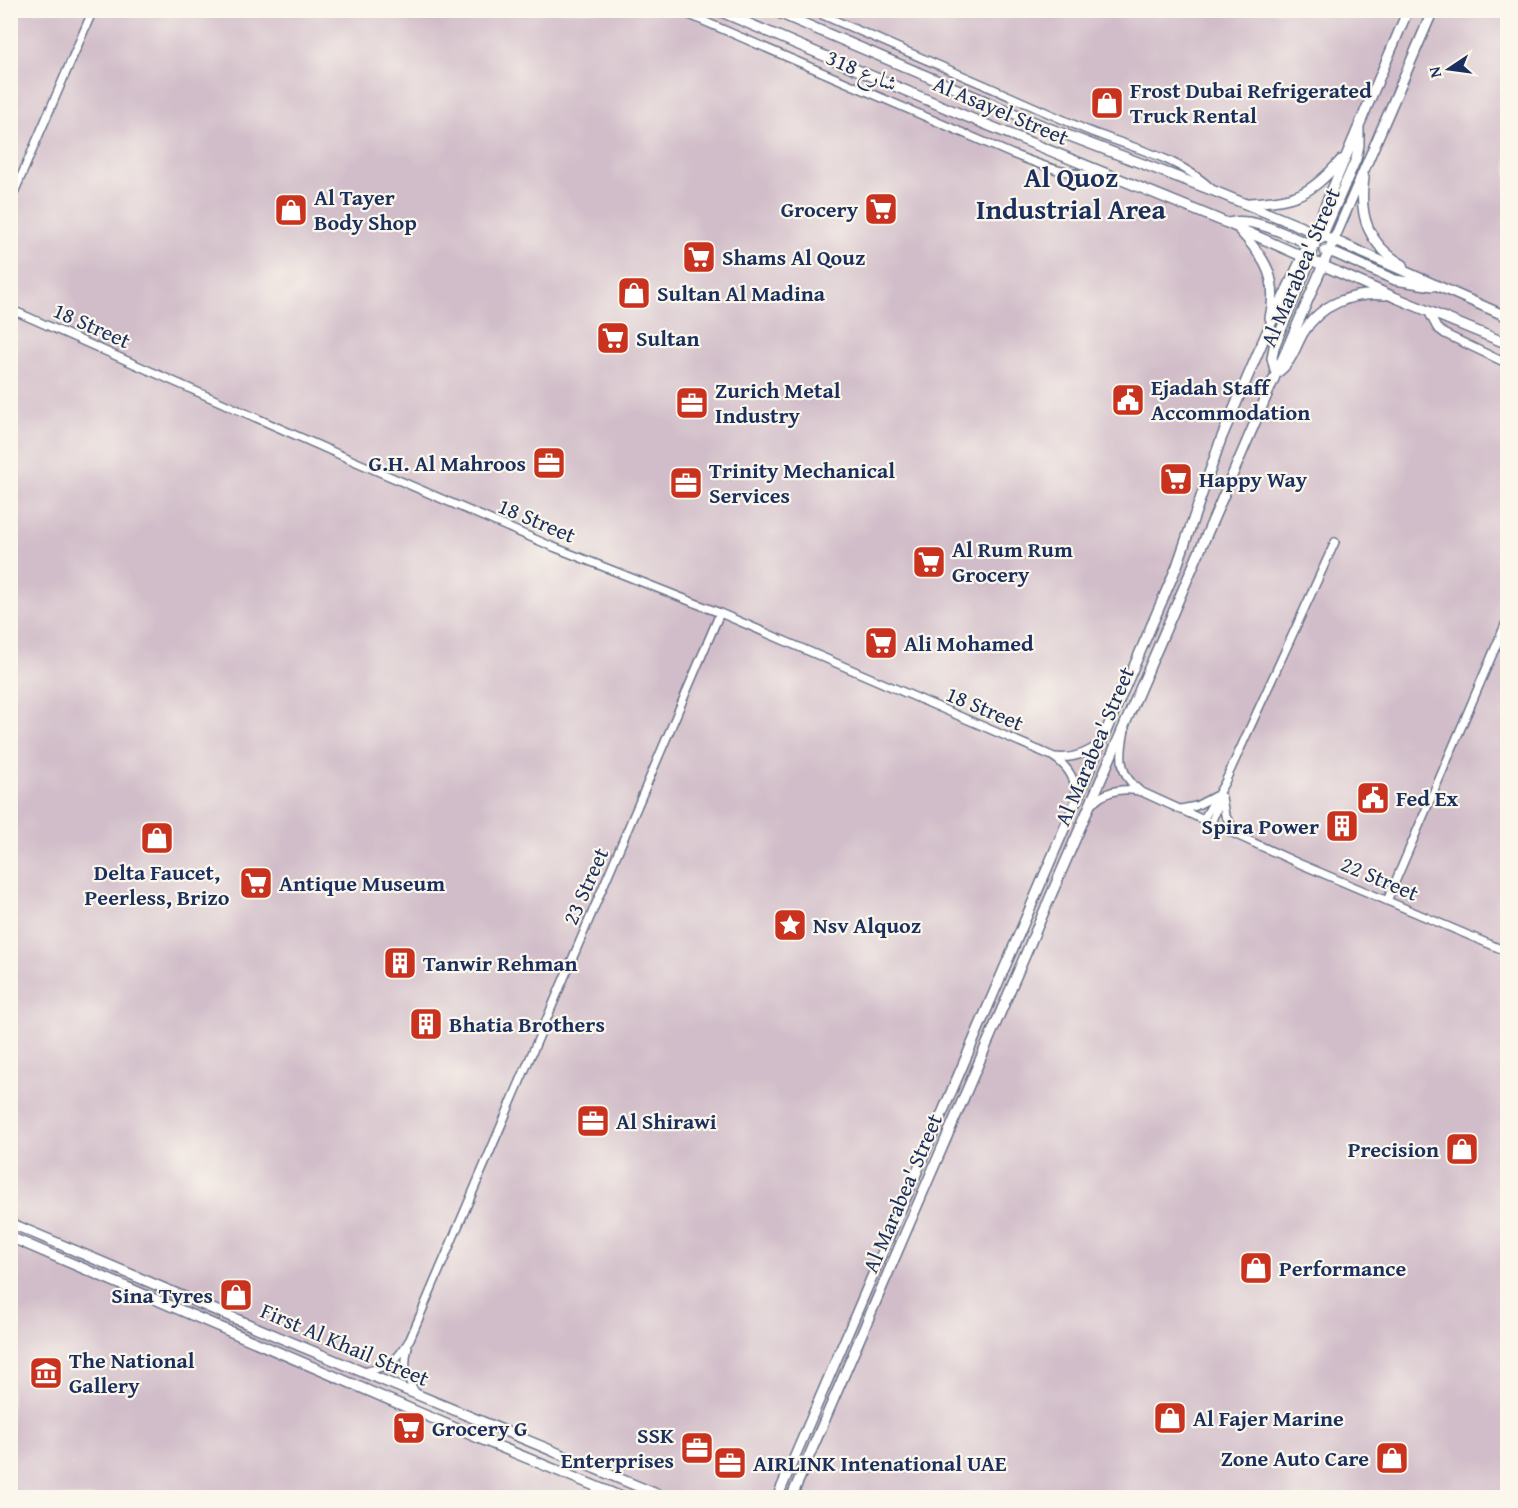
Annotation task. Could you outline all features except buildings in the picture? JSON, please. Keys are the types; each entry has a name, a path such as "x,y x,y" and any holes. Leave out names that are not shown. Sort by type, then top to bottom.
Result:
{"main road":[{"name":"Al Asayel Street","path":"717,10 1101,173 1232,225 1315,251"},
{"name":"Al Asayel Street","path":"772,10 1046,127 1334,240"},
{"name":"Al Marabea' Street","path":"1318,234 1346,154 1408,10"},
{"name":"Al Marabea' Street","path":"777,1495 1180,558 1221,439 1266,334 1315,251 1334,240 1433,10"},
{"path":"1276,374 1272,358 1274,347 1315,251 1318,234 1356,159 1359,126"},
{"path":"1244,204 1284,201 1300,195 1322,182 1346,154"},
{"path":"1366,164 1362,201 1364,218 1371,234 1388,256 1439,286"},
{"path":"1232,225 1250,222 1315,251 1395,280 1417,285 1439,286"},
{"path":"1232,225 1260,254 1271,276 1273,300 1266,334"},
{"path":"1334,240 1508,317"},
{"name":"Al Marabea' Street","path":"793,1497 1322,265 1315,251"},
{"path":"1315,251 1322,265 1508,344"},
{"path":"1276,374 1290,359 1308,326 1326,309 1340,301 1361,295 1394,297"},
{"name":"First Al Khail Street","path":"10,1223 363,1373 666,1497"},
{"name":"First Al Khail Street","path":"10,1237 476,1437 624,1497"}],"street":[{"path":"10,202 93,10"},
{"name":"شارع 318","path":"678,10 1012,154 1065,172 1083,175 1101,173"},
{"path":"811,10 1084,129 1173,163 1197,176 1214,191"},
{"name":"18 Street","path":"10,309 551,546 720,614 1052,756 1070,772 1076,787 1076,802"},
{"path":"1428,311 1437,328 1445,334 1508,364"},
{"path":"1207,822 1335,542"},
{"name":"23 Street","path":"417,1395 405,1372 410,1339 720,614"},
{"path":"1387,901 1508,618"},
{"name":"22 Street","path":"1129,715 1121,747 1121,762 1130,781 1142,792"},
{"name":"18 Street","path":"1052,756 1076,756 1090,751 1102,742"},
{"name":"22 Street","path":"1089,807 1103,795 1114,791 1131,789 1142,792 1240,837 1508,952"},
{"path":"1181,809 1196,806 1219,796"},
{"path":"1219,796 1229,823 1240,837"},
{"name":"23 Street","path":"363,1373 384,1368 393,1363 410,1339"}],"shaded area":[{"name":"Al Quoz Industrial Area","path":"10,11 1507,11 1507,1497 11,1497"}],"place":[{"name":"Frost Dubai Refrigerated Truck Rental","path":"1107,103"},
{"name":"Grocery","path":"881,209"},
{"name":"Al Tayer Body Shop","path":"291,210"},
{"name":"Shams Al Qouz","path":"699,257"},
{"name":"Sultan Al Madina","path":"634,293"},
{"name":"Sultan","path":"613,338"},
{"name":"Ejadah Staff Accommodation","path":"1128,400"},
{"name":"Zurich Metal Industry","path":"692,403"},
{"name":"G.H. Al Mahroos","path":"549,463"},
{"name":"Happy Way","path":"1176,479"},
{"name":"Trinity Mechanical Services","path":"686,483"},
{"name":"Al Rum Rum Grocery","path":"929,562"},
{"name":"Ali Mohamed","path":"881,643"},
{"name":"Fed Ex","path":"1373,798"},
{"name":"Spira Power","path":"1342,826"},
{"name":"Delta Faucet, Peerless, Brizo","path":"157,838"},
{"name":"Antique Museum","path":"256,883"},
{"name":"Nsv Alquoz","path":"790,925"},
{"name":"Tanwir Rehman","path":"400,963"},
{"name":"Bhatia Brothers","path":"426,1024"},
{"name":"Al Shirawi","path":"593,1121"},
{"name":"Precision","path":"1462,1149"},
{"name":"Performance","path":"1256,1268"},
{"name":"Sina Tyres","path":"236,1295"},
{"name":"The National Gallery","path":"46,1373"},
{"name":"Al Fajer Marine","path":"1170,1418"},
{"name":"Grocery G","path":"409,1428"},
{"name":"SSK Enterprises","path":"697,1448"},
{"name":"Zone Auto Care","path":"1392,1458"},
{"name":"AIRLINK Intenational UAE","path":"730,1463"}],"district":[{"name":"Al Quoz Industrial Area","path":"1071,192"}]}
